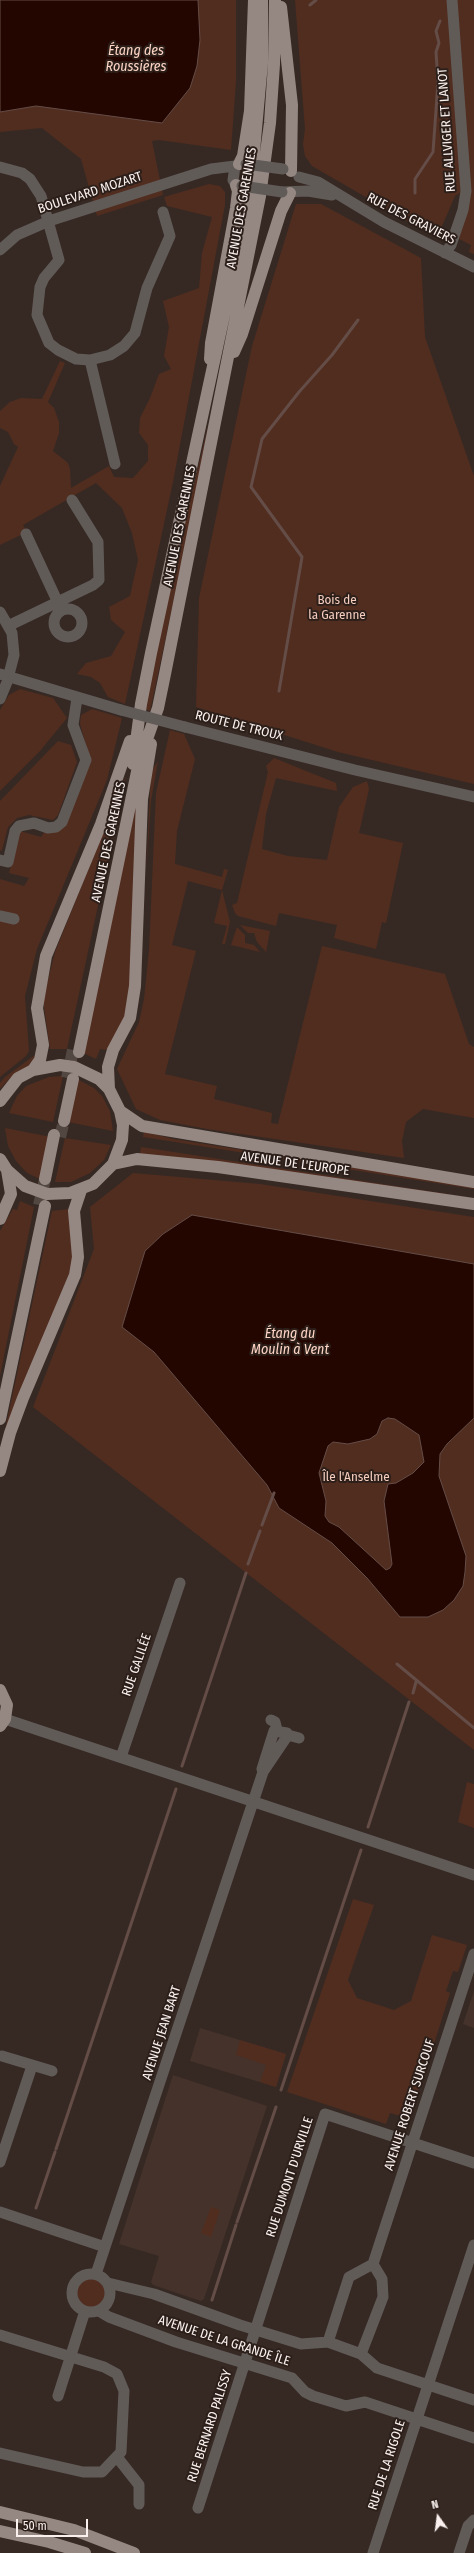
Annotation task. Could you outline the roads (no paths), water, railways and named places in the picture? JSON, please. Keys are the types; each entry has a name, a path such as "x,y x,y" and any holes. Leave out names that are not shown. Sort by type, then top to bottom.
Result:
{"main road":[{"path":"240,165 243,156 250,111 254,0"},
{"name":"AVENUE DES GARENNES","path":"262,0 262,71 250,195 141,704 132,774 76,1051 139,762 158,708 260,196 274,64 275,0"},
{"path":"281,0 292,105 291,172"},
{"path":"209,390 211,343 236,208 238,191 237,184"},
{"path":"226,370 242,334 280,211 289,192"},
{"path":"32,1070 40,1060 43,1045 37,1008 38,990 46,956 120,775 141,704"},
{"path":"109,1089 108,1067 113,1050 130,1018 135,986 142,799 158,708"},
{"path":"0,1159 7,1170 25,1186 47,1194 70,1194 93,1184 113,1164 122,1140 120,1111 109,1089 99,1079 74,1067 60,1064 32,1070 18,1078 2,1095"},
{"path":"61,1120 70,1078"},
{"name":"AVENUE DE L'EUROPE","path":"120,1111 142,1126 474,1182"},
{"path":"48,1180 57,1136"},
{"name":"AVENUE DE L'EUROPE","path":"113,1164 137,1159 218,1167 474,1204"},
{"path":"0,1219 11,1194 7,1170"},
{"path":"0,1471 10,1433 23,1398 75,1274 78,1257 74,1211 81,1190"},
{"path":"0,1392 42,1206 0,1419"},
{"path":"0,1690 8,1705 2,1723"},
{"path":"0,2512 74,2530 134,2553"},
{"path":"0,2531 85,2553"}],"street":[{"name":"RUE ALLVIGER ET LANOT","path":"445,253 451,245 463,210 466,191 452,0"},
{"name":"RUE DES GRAVIERS","path":"240,165 291,172 318,182 337,195 474,267"},
{"name":"BOULEVARD MOZART","path":"0,250 17,235 49,220 195,174 240,165"},
{"path":"237,184 240,165"},
{"path":"0,167 15,170 30,179 41,196 49,220 59,260 44,278 40,287 36,308 39,324 45,338 58,350 76,359 90,360 118,351 135,333 147,288 170,236 163,212"},
{"path":"289,192 291,172"},
{"name":"BOULEVARD MOZART","path":"195,174 220,175 237,184 289,192"},
{"name":"RUE DES GRAVIERS","path":"289,192 337,195"},
{"path":"90,360 115,464"},
{"path":"8,626 60,606 93,585 100,576 98,542 72,500"},
{"path":"26,534 60,606"},
{"path":"0,612 8,626 14,642 14,655 4,676 0,699"},
{"name":"ROUTE DE TROUX","path":"4,676 77,698 185,727 355,770 474,797"},
{"path":"0,860 8,862 15,831 19,826 34,823 48,828 56,827 62,822 86,760 73,725 77,698"},
{"path":"0,916 14,919"},
{"name":"RUE GALILÉE","path":"121,1757 180,1583"},
{"path":"263,1772 262,1768 276,1730 274,1722 270,1720"},
{"path":"2,1723 121,1757 474,1875"},
{"path":"263,1772 293,1736 276,1730"},
{"name":"AVENUE JEAN BART","path":"96,2274 263,1772"},
{"name":"AVENUE ROBERT SURCOUF","path":"373,2264 474,1954"},
{"path":"2,2056 52,2072"},
{"path":"0,2162 32,2066"},
{"name":"RUE DUMONT D'URVILLE","path":"256,2329 325,2114 474,2163"},
{"path":"0,2212 105,2247"},
{"path":"428,2386 474,2245"},
{"path":"328,2342 349,2277 373,2264 382,2279 383,2297 361,2354"},
{"path":"96,2274 108,2284 110,2296 104,2307 99,2311 85,2311 75,2304 72,2299 72,2287 84,2275 96,2274"},
{"name":"AVENUE DE LA GRANDE ÎLE","path":"108,2284 154,2294 301,2344 328,2342 361,2354 377,2368 474,2400"},
{"path":"58,2396 85,2311"},
{"name":"AVENUE DE LA GRANDE ÎLE","path":"99,2311 109,2317 176,2342 245,2362 292,2378 305,2392 313,2396 346,2406 364,2402 474,2438"},
{"name":"RUE BERNARD PALISSY","path":"198,2508 256,2329"},
{"path":"0,2335 70,2355 104,2367 117,2374 124,2391 121,2452 102,2472 83,2472 0,2452"},
{"name":"RUE DE LA RIGOLE","path":"373,2553 428,2386"},
{"path":"117,2457 139,2485 139,2504"},
{"path":"459,2553 468,2526 474,2520"}],"water":[{"name":"Étang des Roussières","path":"0,0 198,0 200,40 197,66 190,88 162,123 36,106 0,112"},
{"name":"Étang du Moulin à Vent","path":"192,1215 474,1264 474,1418 447,1444 440,1454 439,1476 466,1556 465,1572 463,1586 454,1600 443,1610 428,1617 400,1617 367,1578 332,1543 279,1508 267,1485 154,1352 122,1327 145,1251 163,1234","holes":["388,1418 395,1419 419,1435 424,1462 413,1473 396,1483 388,1484 384,1501 392,1564 390,1568 386,1570 339,1527 329,1522 325,1516 326,1501 319,1473 328,1446 333,1442 348,1444 370,1439 377,1434 382,1421"]}],"waterway":[{"path":"310,5 316,0"},
{"path":"415,193 415,179 433,152 438,82 436,52 439,43 436,31 440,21"},
{"path":"279,691 302,557 251,487 262,439 299,392 332,355 358,320"},
{"path":"262,1525 274,1493"},
{"path":"248,1564 260,1531"},
{"path":"182,1766 246,1573"},
{"path":"397,1664 474,1728"},
{"path":"413,1693 416,1682"},
{"path":"368,1827 409,1702"},
{"path":"56,2149 176,1789"},
{"path":"281,2090 361,1850"},
{"path":"237,2222 276,2107"},
{"path":"36,2208 55,2152"},
{"path":"212,2300 236,2225"}],"tunnel":[{"path":"67,1078 73,1050"},
{"path":"60,1137 64,1121"},
{"path":"39,1205 45,1179"}],"park label":[{"name":"Bois de la Garenne","path":"337,608"},
{"name":"Île l'Anselme","path":"356,1477"}]}
